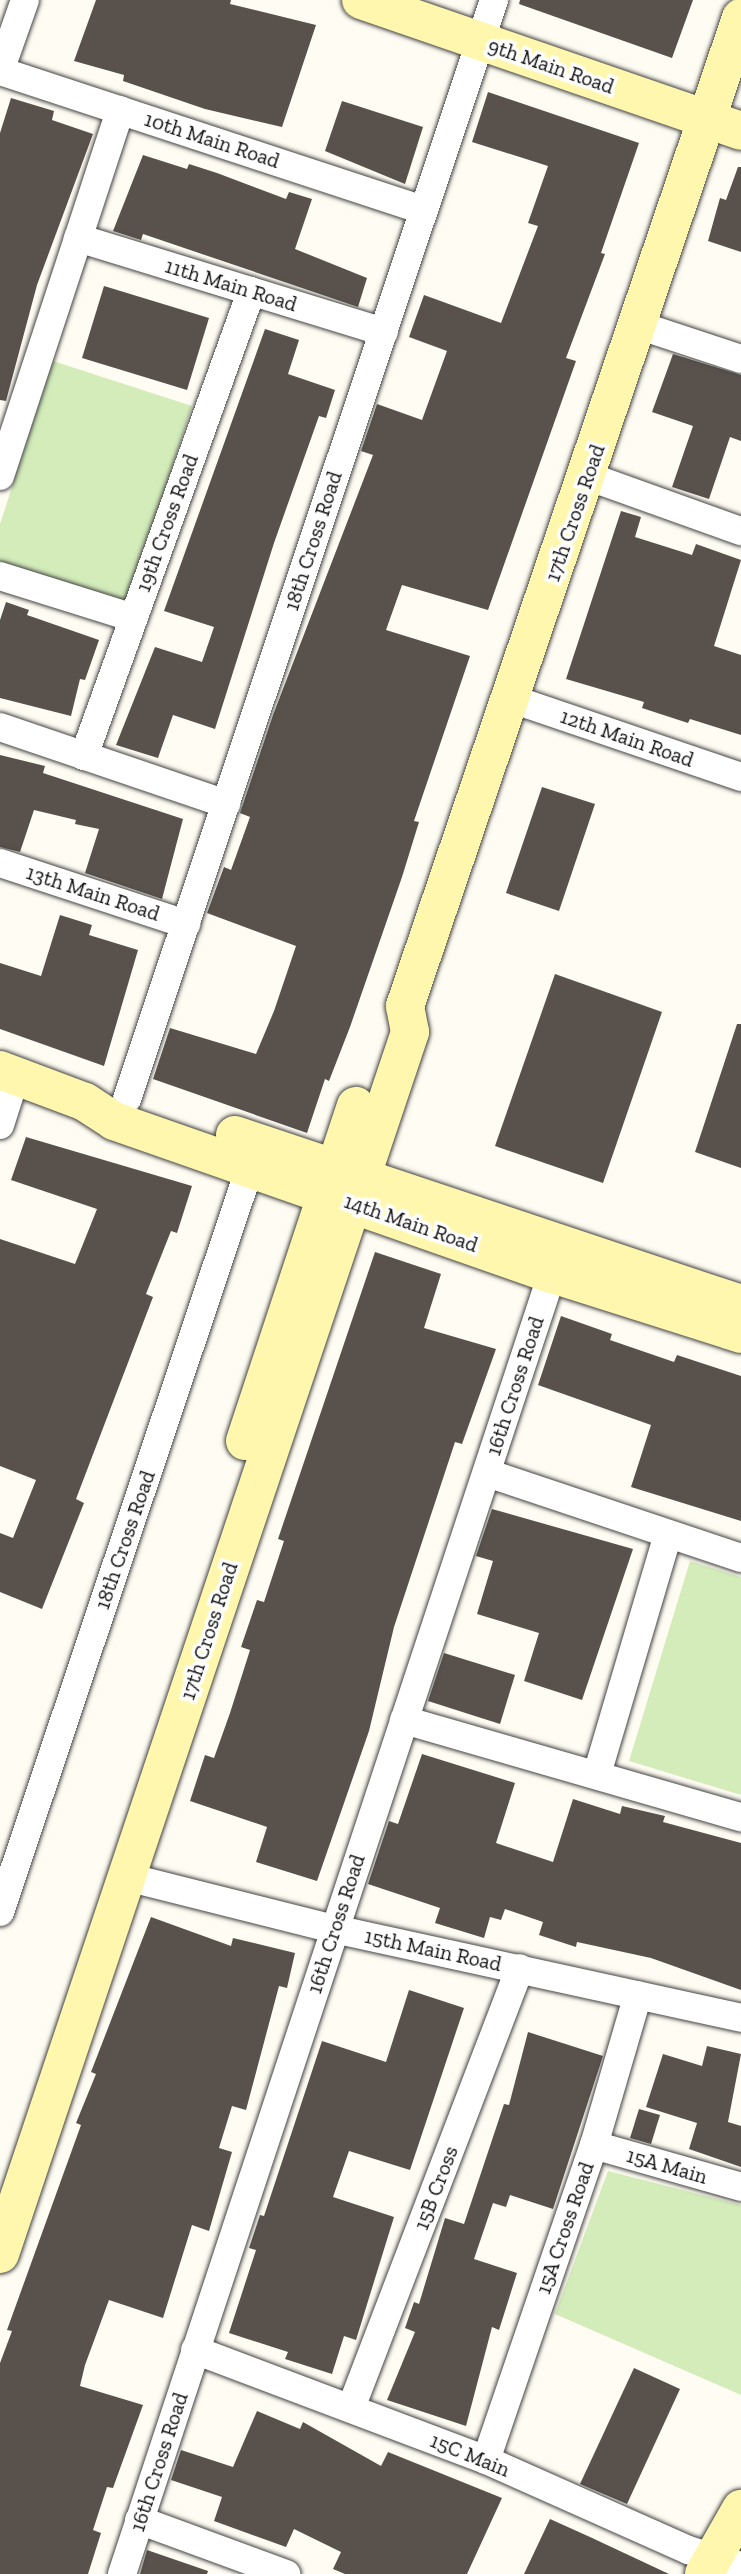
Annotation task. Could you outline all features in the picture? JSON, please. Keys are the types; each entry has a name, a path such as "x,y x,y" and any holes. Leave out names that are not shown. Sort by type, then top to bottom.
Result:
{"main road":[{"name":"9th Main Road","path":"361,0 724,125"},
{"name":"17th Cross Road","path":"0,2184 344,1185 410,1032 405,1006 638,325 724,125 741,18"},
{"name":"14th Main Road","path":"8,1072 85,1102 114,1121 250,1167 344,1185 741,1304"},
{"name":"14th Main Road","path":"85,1102 130,1091 552,1274 741,1335"},
{"name":"17th Cross Road","path":"0,2254 127,1877 344,1185"},
{"path":"720,2566 741,2509"}],"street":[{"path":"0,71 25,0"},
{"name":"18th Cross Road","path":"130,1091 494,0"},
{"name":"10th Main Road","path":"0,71 424,210"},
{"path":"0,477 120,110"},
{"name":"11th Main Road","path":"78,238 383,331"},
{"name":"19th Cross Road","path":"84,756 251,291"},
{"path":"638,325 741,359"},
{"path":"587,476 741,531"},
{"path":"0,576 134,618"},
{"name":"12th Main Road","path":"512,699 741,777"},
{"path":"0,727 226,804"},
{"name":"13th Main Road","path":"0,863 186,924"},
{"path":"0,1125 8,1072"},
{"name":"18th Cross Road","path":"0,1912 250,1167"},
{"name":"16th Cross Road","path":"122,2574 552,1274"},
{"path":"487,1473 741,1558"},
{"path":"597,1774 668,1535"},
{"path":"404,1720 741,1817"},
{"name":"15th Main Road","path":"127,1877 334,1929 741,2018"},
{"name":"15B Cross","path":"351,2408 520,1968"},
{"name":"15A Cross Road","path":"486,2460 594,2145 638,1995"},
{"name":"15A Main","path":"594,2145 741,2186"},
{"name":"15C Main","path":"195,2350 486,2460 720,2566"},
{"path":"139,2521 286,2574"}],"green space":[{"path":"53,361 192,406 127,604 0,562 0,524"},
{"path":"690,1561 741,1577 741,1795 629,1761"},
{"path":"608,2171 741,2205 741,2395 555,2314"}],"building":[{"path":"96,0 231,0 230,4 316,25 282,127 205,109 123,81 124,75 74,61"},
{"path":"520,0 693,0 672,58 519,4"},
{"path":"488,92 639,143 601,253 605,254 566,358 576,361 488,610 402,585 386,630 470,656 414,821 419,822 402,877 350,1027 329,1081 325,1079 307,1133 153,1079 170,1028 256,1054 274,1011 296,946 207,913 224,867 231,870 250,817 240,813 273,715 373,455 361,451 377,404 422,420 447,351 409,337 424,295 501,323 538,226 528,223 548,166 472,142"},
{"path":"11,98 54,111 52,120 93,134 37,285 6,401 0,400 0,133"},
{"path":"342,101 423,127 405,184 325,151"},
{"path":"143,155 187,169 189,164 286,199 289,192 312,199 295,249 367,278 358,307 143,234 141,240 113,231"},
{"path":"738,167 741,167 741,252 708,241 720,198 726,200"},
{"path":"104,286 209,318 187,390 82,358"},
{"path":"265,329 299,340 288,374 335,390 326,418 319,416 274,543 215,729 173,715 158,758 116,745 155,647 202,662 214,627 164,611"},
{"path":"673,354 741,375 741,441 730,437 709,499 672,487 693,426 652,412"},
{"path":"621,511 641,517 635,537 692,555 696,544 741,560 714,646 741,655 741,735 690,719 688,723 642,708 644,702 566,679"},
{"path":"6,602 29,610 27,615 99,640 85,680 80,679 71,716 0,698 0,620"},
{"path":"0,755 45,766 43,773 183,819 162,899 85,873 99,829 75,824 76,820 34,810 20,852 0,847"},
{"path":"542,787 595,804 559,911 506,893"},
{"path":"60,915 92,925 89,935 138,950 104,1066 0,1029 0,963 41,976"},
{"path":"555,974 662,1012 603,1183 495,1146"},
{"path":"737,1024 741,1024 741,1168 695,1152"},
{"path":"26,1137 192,1186 177,1233 171,1231 146,1294 153,1297 76,1499 84,1503 42,1609 0,1592 0,1533 13,1538 36,1480 0,1466 0,1239 75,1264 97,1209 11,1180"},
{"path":"375,1252 441,1274 424,1328 496,1349 462,1444 455,1442 394,1627 369,1731 317,1881 256,1862 267,1827 190,1801 205,1755 214,1758 230,1713 250,1650 241,1647 257,1600 264,1602 284,1541 278,1539"},
{"path":"561,1316 612,1334 610,1340 674,1362 677,1355 741,1376 741,1521 631,1487 651,1425 538,1385"},
{"path":"492,1509 633,1549 582,1700 524,1681 539,1633 477,1614 493,1561 476,1556"},
{"path":"444,1653 515,1675 500,1724 428,1701"},
{"path":"422,1754 515,1783 496,1843 553,1862 573,1799 620,1814 622,1806 665,1816 663,1822 741,1843 741,1990 651,1958 577,1942 576,1947 539,1935 543,1922 505,1909 501,1920 490,1917 484,1938 435,1923 440,1908 368,1884 389,1821 398,1824"},
{"path":"151,1917 231,1946 233,1938 295,1953 287,1988 279,1986 246,2110 232,2106 219,2148 232,2152 209,2231 192,2225 163,2318 109,2300 85,2365 80,2386 143,2405 113,2488 107,2487 93,2530 101,2533 88,2574 0,2574 0,2363 12,2331 7,2330 81,2125 76,2123 96,2074 91,2072"},
{"path":"409,1990 464,2008 410,2170 349,2151 333,2197 394,2217 356,2340 344,2336 332,2374 285,2359 288,2352 229,2333 256,2250 249,2248 260,2215 264,2216 322,2041 386,2062"},
{"path":"528,2032 603,2056 553,2209 510,2195 506,2207 493,2203 474,2259 517,2273 499,2330 492,2327 466,2426 387,2400 415,2332 405,2328 414,2302 419,2304 445,2218 464,2224 504,2104 509,2105"},
{"path":"707,2046 741,2054 728,2122 741,2126 741,2167 689,2149 697,2123 646,2107 663,2054 702,2066"},
{"path":"639,2109 660,2115 651,2144 630,2138"},
{"path":"634,2368 680,2389 627,2504 580,2484"},
{"path":"257,2411 300,2429 303,2422 381,2466 388,2452 502,2498 467,2574 345,2574 333,2569 341,2552 294,2529 286,2547 214,2521 222,2497 171,2480 181,2450 233,2467"},
{"path":"550,2519 590,2537 669,2574 524,2574"},
{"path":"147,2550 208,2571 207,2574 140,2574"}]}
